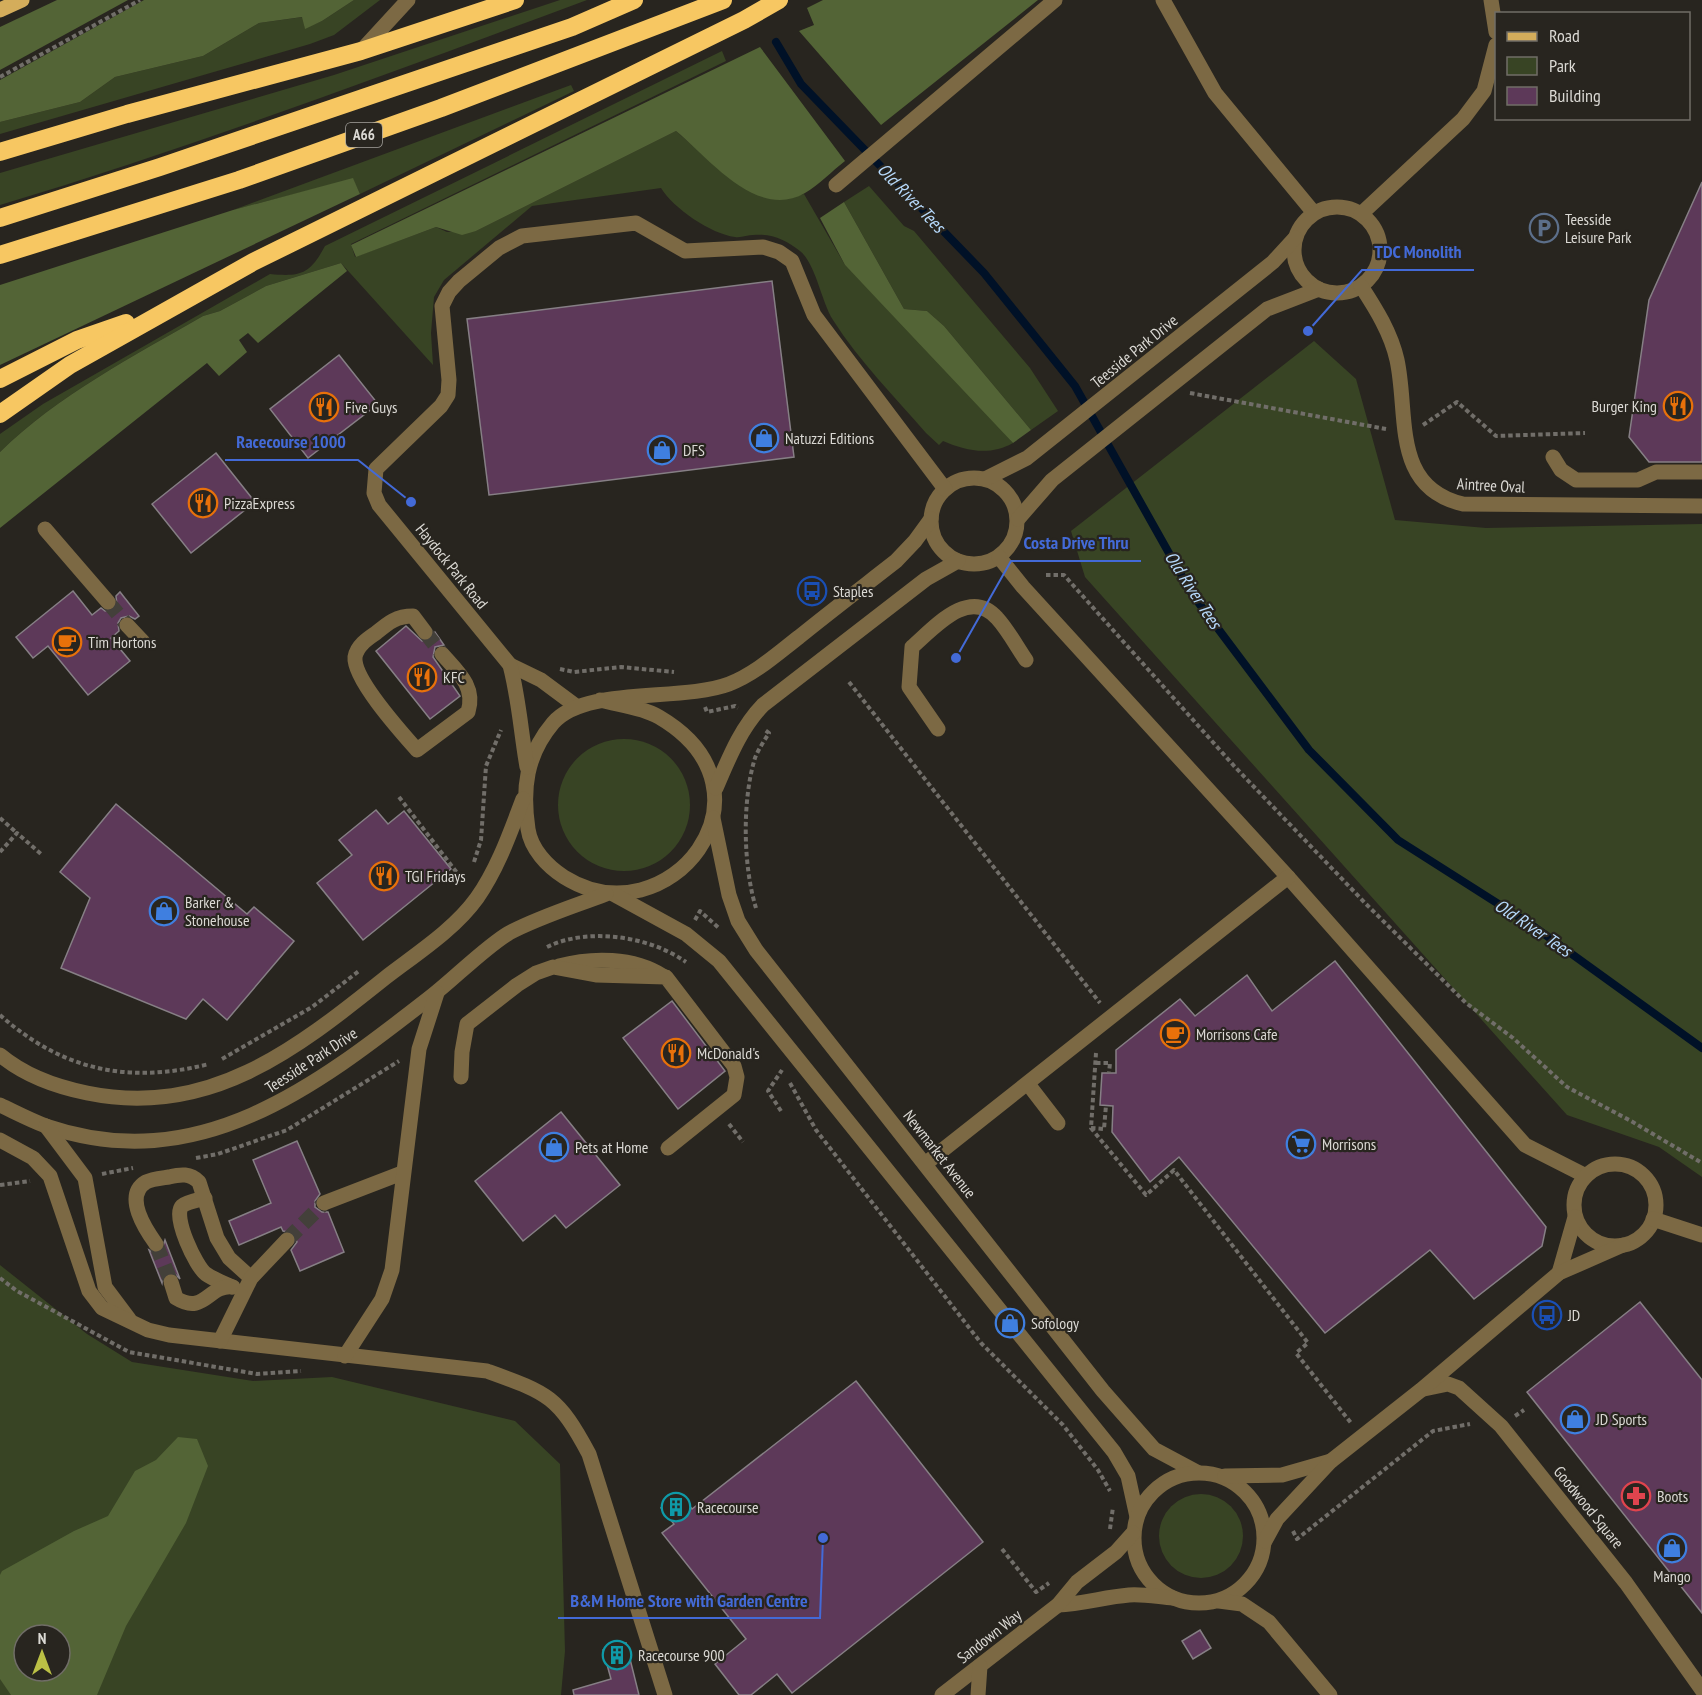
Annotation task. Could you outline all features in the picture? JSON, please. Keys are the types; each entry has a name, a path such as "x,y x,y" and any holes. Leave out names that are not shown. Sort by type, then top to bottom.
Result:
{"highway":[{"path":"0,153 127,114 361,51 515,0"},
{"name":"A66","path":"0,218 572,27 634,0"},
{"name":"A66","path":"0,255 239,180 441,108 723,0"},
{"path":"0,414 70,365 170,307 333,221 506,139 779,0"},
{"path":"0,379 77,340 170,307"}],"main road":[{"path":"0,10 22,0"}],"street":[{"path":"361,51 408,0"},
{"path":"836,185 1054,0"},
{"path":"1163,0 1215,93 1314,213"},
{"path":"1491,0 1495,21"},
{"path":"1361,214 1463,119 1484,91 1495,52"},
{"path":"1329,207 1346,207 1361,214 1373,225 1380,258 1373,274 1361,286 1348,292 1333,293 1319,289 1303,277 1294,259 1295,238 1302,224 1314,213 1329,207"},
{"name":"Haydock Park Road","path":"510,665 380,505 374,493 376,469 391,457 441,406 448,395 449,380 442,306 449,292 499,248 522,236 636,223 685,251 763,247 779,252 792,261 814,315 945,489"},
{"name":"Teesside Park Drive","path":"985,479 1027,458 1274,262 1295,238"},
{"name":"Aintree Oval","path":"1361,286 1390,337 1397,360 1405,430 1414,469 1428,489 1448,500 1494,505 1702,506"},
{"path":"931,519 935,540 941,549 958,561 979,565 999,557 1013,540 1018,519 1052,480 1170,389 1267,309 1319,289"},
{"path":"1553,457 1561,470 1576,480 1638,480 1656,472 1702,472"},
{"path":"527,767 546,731 558,716 576,706 600,700 700,692 730,683 757,669 896,561 931,519 938,498 945,489 964,479 985,479 995,483 1011,498 1018,519"},
{"path":"45,529 108,602"},
{"path":"999,557 1288,877 1525,1145 1586,1176"},
{"path":"610,894 654,887 670,877 699,848 713,818 716,788 736,742 750,719 764,705 926,579 958,561"},
{"path":"938,729 909,687 912,648 951,612 967,607 983,609 996,616 1026,660"},
{"path":"425,632 413,616 402,616 392,620 360,645 355,656 359,675 417,750 468,712 471,704 468,685 442,654"},
{"path":"127,625 142,642"},
{"path":"510,665 541,680 576,706"},
{"path":"510,665 518,695 519,721 527,767 524,796 528,832 538,855 555,872 575,884 610,894 686,934 719,961 1114,1452 1128,1476 1137,1517"},
{"path":"600,700 658,716 674,728 693,744 707,764 716,788"},
{"name":"Teesside Park Drive","path":"0,1055 10,1063 65,1088 103,1096 136,1099 194,1092 228,1082 267,1063 313,1036 451,926 477,898 504,849 524,796"},
{"name":"Newmarket Avenue","path":"713,818 729,895 738,921 756,950 1103,1391 1154,1449 1197,1472"},
{"path":"925,1164 1288,877"},
{"name":"Teesside Park Drive","path":"0,1105 46,1126 102,1139 170,1139 213,1130 279,1104 348,1061 437,993 508,934 610,894"},
{"path":"461,1077 462,1052 467,1024 517,985 553,967 596,975 666,977 735,1066 737,1077 734,1095 668,1148"},
{"path":"345,1356 382,1299 392,1270 402,1173 419,1049 437,993"},
{"path":"1028,1084 1058,1123"},
{"path":"46,1126 85,1178 105,1287 129,1320"},
{"path":"0,1140 33,1158 50,1176 89,1291 102,1308 148,1330 169,1335 487,1371 530,1386 555,1401 572,1423 589,1454 665,1695"},
{"path":"1265,1541 1284,1512 1331,1461 1421,1390 1558,1273 1641,1236 1653,1219 1656,1205 1647,1180 1636,1171 1624,1166 1610,1165 1597,1168 1586,1176 1575,1195 1575,1216 1558,1273"},
{"path":"324,1203 402,1173"},
{"path":"156,1244 141,1222 136,1200 139,1190 146,1182 180,1175 193,1176 199,1182 223,1248 242,1286"},
{"path":"205,1198 183,1206 179,1213 181,1225 197,1265 206,1274 242,1286"},
{"path":"1575,1216 1580,1228 1599,1243 1623,1245"},
{"path":"1653,1219 1702,1235"},
{"path":"220,1341 242,1286 287,1240"},
{"path":"171,1282 176,1298 186,1304 197,1304 222,1286 242,1286"},
{"name":"Goodwood Square","path":"1421,1390 1448,1384 1459,1388 1501,1426 1626,1583 1702,1690"},
{"path":"1173,1598 1151,1583 1137,1560 1133,1533 1137,1517 1146,1499 1160,1485 1177,1475 1197,1472 1222,1476 1282,1475 1331,1461"},
{"path":"1219,1601 1240,1590 1256,1572 1263,1557 1265,1541 1259,1509 1244,1489 1222,1476"},
{"name":"Sandown Way","path":"942,1695 1058,1605 1077,1582 1116,1552 1133,1533"},
{"path":"1058,1605 1087,1604 1107,1598 1133,1595 1173,1598 1196,1604 1219,1601 1242,1604 1257,1613 1290,1647 1330,1695"},
{"path":"978,1695 980,1666"}],"path":[{"path":"0,77 140,0"},
{"path":"1170,389 1198,396 1405,430 1421,426 1457,402 1496,436 1585,433"},
{"path":"1046,574 1064,575 1234,767 1365,903 1466,1003 1513,1038 1567,1087 1702,1163"},
{"path":"541,680 546,667 574,672 621,667 684,671"},
{"path":"849,682 1112,1018"},
{"path":"458,889 464,882 481,840 486,766 504,723"},
{"path":"399,797 464,882"},
{"path":"0,818 41,854"},
{"path":"0,852 16,833"},
{"path":"676,955 692,966"},
{"path":"0,1015 34,1042 81,1064 110,1072 160,1074 213,1064 237,1052 312,1006 366,965"},
{"path":"1097,1046 1091,1128 1146,1195 1174,1170 1308,1343 1296,1353 1363,1437"},
{"path":"774,1060 782,1069 816,1130 981,1343 1063,1425 1098,1470 1109,1489 1114,1510 1106,1538"},
{"path":"1096,1063 1110,1063 1109,1073"},
{"path":"781,1111 768,1091 782,1069"},
{"path":"1091,1128 1104,1129 1106,1105"},
{"path":"1284,1512 1297,1539 1433,1431 1476,1423 1488,1435 1524,1410"},
{"path":"1002,1549 1036,1592 1053,1580"}],"green space":[{"path":"57,0 128,0 0,70 0,27"},
{"path":"144,0 354,0 305,29 302,17 259,23 203,56 115,77 80,102 0,122 0,80"},
{"path":"354,0 380,0 334,35 310,44 0,134 0,122 80,102 115,77 203,56 259,23 303,17 305,28 322,21"},
{"path":"560,0 587,0 222,133 0,205 0,173 334,75"},
{"path":"823,0 1038,0 881,125 799,31 814,25 807,8"},
{"path":"760,47 845,161 805,193 787,199 769,199 752,193 719,170 676,131 476,231 462,235 436,227 356,257 351,245"},
{"path":"722,51 726,61 351,244 355,257 436,227 447,232 476,231 676,131 718,168 750,188 785,197 804,194 845,265 974,398 1013,443 987,451 960,447 943,441 939,445 878,378 843,335 829,312 806,257 800,251 772,236 735,237 715,231 683,212 661,188 532,206 444,280 434,297 431,333 433,365 341,263 266,286 220,311 203,316 72,394 46,412 0,452 0,434 43,404 270,274 290,275 304,272 314,263 325,246"},
{"path":"571,85 574,91 360,194 353,179 233,210"},
{"path":"353,178 360,194 0,365 0,285 233,210"},
{"path":"869,186 904,226 914,231 1030,368 1058,411 1031,430 944,326 927,311 904,309 844,202"},
{"path":"844,202 904,309 927,311 944,326 1031,430 1013,443 845,265 820,218"},
{"path":"341,263 347,271 258,343 248,333 239,340 247,352 219,376 207,363 0,528 0,452 46,412 97,378 203,316 220,311 266,286"},
{"path":"1314,341 1356,379 1395,520 1486,528 1702,524 1702,1177 1659,1147 1567,1115 1085,577 1071,531"},
{"path":"624,739 649,744 671,758 685,780 690,805 685,830 671,852 649,866 624,871 599,866 577,852 563,830 558,805 563,780 577,758 599,744"},
{"path":"0,1265 87,1334 132,1362 253,1381 332,1377 515,1421 560,1464 565,1651 561,1695 0,1695"},
{"path":"178,1437 197,1439 208,1466 186,1523 126,1626 97,1695 11,1695 0,1679 0,1575 2,1571 74,1531 108,1516 135,1471 156,1460"},
{"path":"1193,1494 1209,1494 1225,1501 1236,1512 1243,1528 1240,1552 1231,1566 1209,1578 1193,1578 1177,1571 1166,1560 1159,1544 1159,1528 1166,1512 1177,1501"}],"building":[{"path":"1702,182 1702,462 1649,462 1629,437 1649,300"},
{"path":"772,281 794,457 489,495 467,319"},
{"name":"Five Guys","path":"339,355 378,404 308,458 270,409"},
{"name":"PizzaExpress","path":"216,453 255,502 191,553 152,504"},
{"name":"Tim Hortons","path":"73,591 92,615 101,608 105,611 114,610 117,605 116,596 120,592 139,616 135,619 129,616 121,618 118,623 119,631 111,638 130,661 88,695 48,646 33,658 16,637"},
{"name":"KFC","path":"406,626 422,641 430,640 435,632 444,645 435,647 433,657 460,696 430,719 376,651"},
{"name":"Barker & Stonehouse","path":"116,804 247,914 254,907 294,941 227,1020 203,999 186,1019 61,968 90,898 60,872"},
{"name":"TGI Fridays","path":"376,810 388,824 404,811 451,869 363,940 317,883 352,855 339,840"},
{"name":"Morrisons","path":"1335,961 1546,1227 1542,1246 1474,1299 1430,1250 1325,1333 1179,1157 1150,1182 1112,1132 1113,1106 1100,1105 1102,1073 1116,1073 1116,1050 1180,999 1195,1016 1247,975 1272,1011"},
{"name":"McDonald's","path":"672,1001 725,1071 678,1109 623,1038"},
{"name":"Pets at Home","path":"561,1112 620,1185 566,1228 555,1215 523,1241 475,1181"},
{"path":"297,1141 320,1194 315,1201 315,1207 322,1212 328,1212 344,1252 300,1271 291,1250 297,1242 293,1233 283,1231 281,1227 239,1245 229,1221 271,1203 253,1160"},
{"path":"165,1240 180,1279 174,1273 169,1273 163,1276 162,1283 149,1250 156,1254 161,1252"},
{"path":"1640,1302 1702,1380 1702,1613 1527,1392"},
{"path":"856,1381 983,1542 792,1693 777,1674 751,1695 739,1695 715,1664 746,1639 662,1533 674,1524 661,1508 680,1494 692,1509"},
{"path":"1200,1630 1211,1648 1193,1659 1182,1641"},
{"path":"626,1643 639,1695 574,1695 573,1690 611,1679 603,1650"}],"waterway":[{"name":"Old River Tees","path":"776,42 801,84 984,273 1075,386 1192,594 1309,750 1398,840 1533,926 1702,1048"}],"tunnel":[{"path":"108,602 127,625"},
{"path":"425,632 442,654"},
{"path":"287,1240 324,1203"},
{"path":"156,1244 171,1282"}],"place":[{"name":"Teesside Leisure Park","path":"1544,228"},
{"name":"TDC Monolith","path":"1308,331"},
{"name":"Burger King","path":"1678,406"},
{"name":"Five Guys","path":"324,407"},
{"name":"Natuzzi Editions","path":"764,438"},
{"name":"DFS","path":"662,450"},
{"name":"Racecourse 1000","path":"411,502"},
{"name":"PizzaExpress","path":"203,503"},
{"name":"Staples","path":"812,591"},
{"name":"Tim Hortons","path":"67,642"},
{"name":"Costa Drive Thru","path":"956,658"},
{"name":"KFC","path":"422,677"},
{"name":"TGI Fridays","path":"384,876"},
{"name":"Barker & Stonehouse","path":"164,911"},
{"name":"Morrisons Cafe","path":"1175,1034"},
{"name":"McDonald's","path":"676,1053"},
{"name":"Morrisons","path":"1301,1144"},
{"name":"Pets at Home","path":"554,1147"},
{"name":"JD","path":"1547,1315"},
{"name":"Sofology","path":"1010,1323"},
{"name":"JD Sports","path":"1575,1419"},
{"name":"Boots","path":"1636,1496"},
{"name":"Racecourse","path":"676,1507"},
{"name":"B&M Home Store with Garden Centre","path":"823,1538"},
{"name":"Mango","path":"1672,1548"},
{"name":"Racecourse 900","path":"617,1655"}]}
